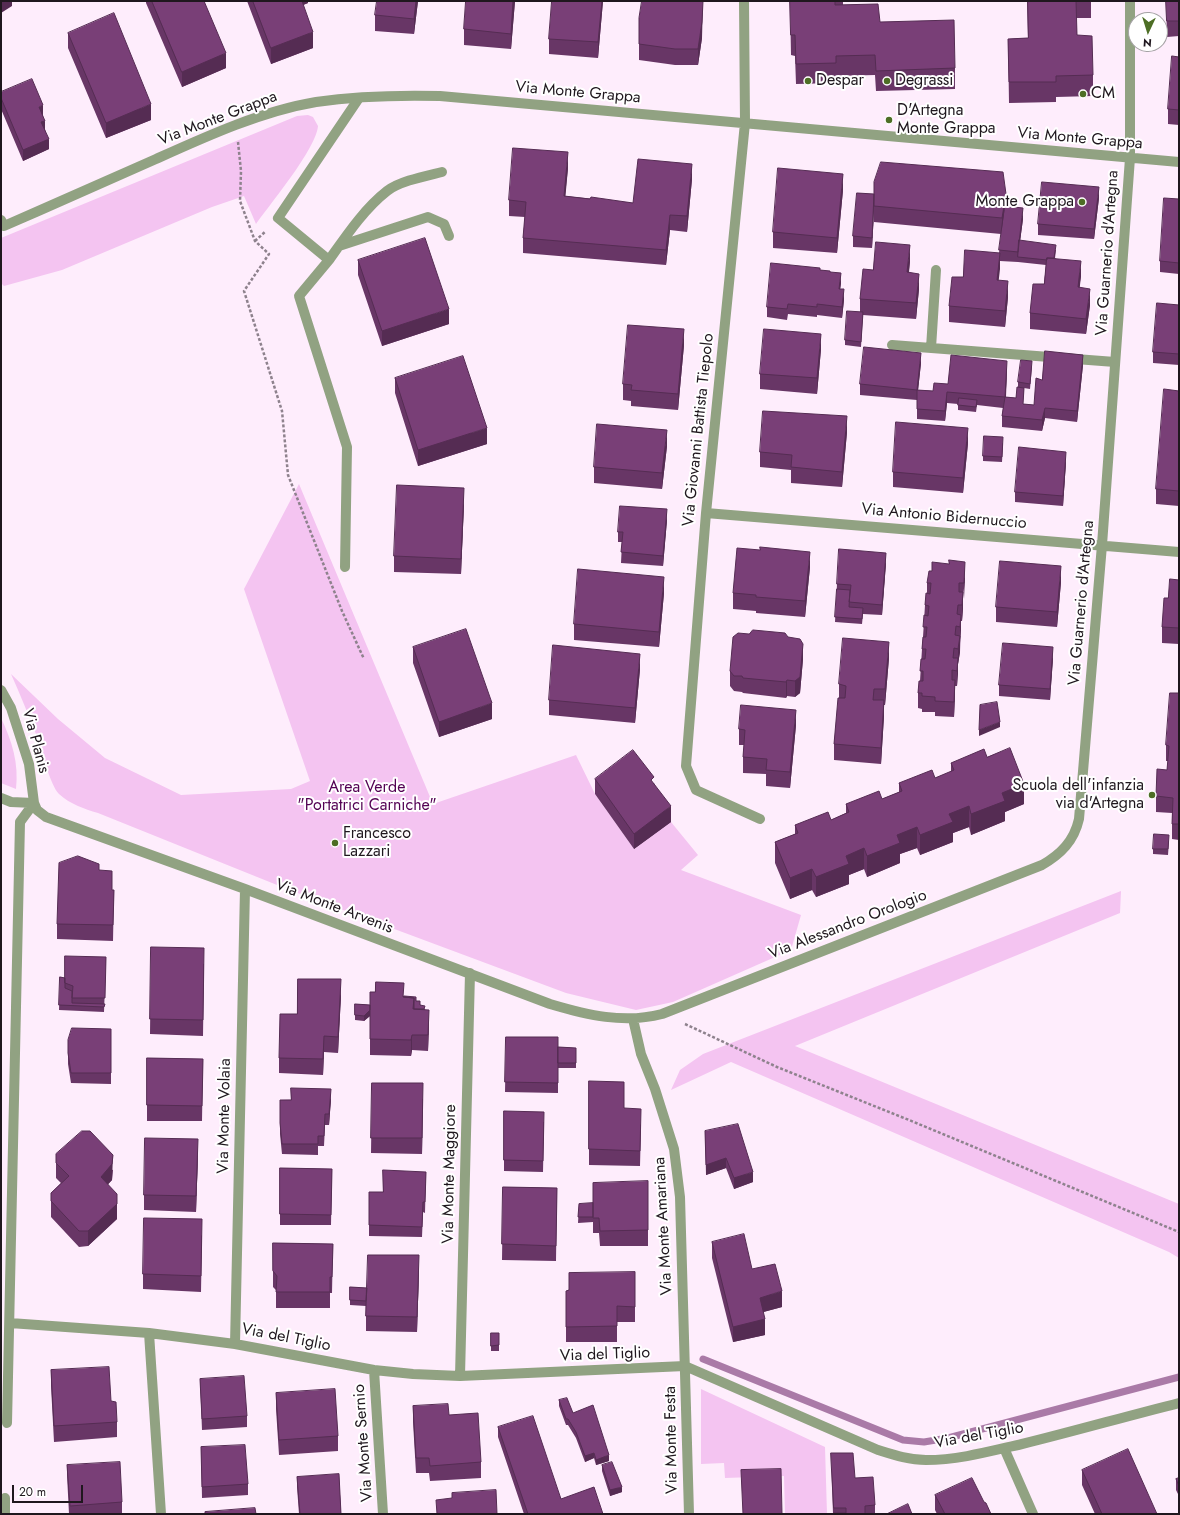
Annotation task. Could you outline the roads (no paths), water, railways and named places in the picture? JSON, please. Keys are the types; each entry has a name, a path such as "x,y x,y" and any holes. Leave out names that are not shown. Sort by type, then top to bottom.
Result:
{"street":[{"name":"Via Giovanni Battista Tiepolo","path":"744,1 745,123 706,513 686,766 696,790 760,819"},
{"name":"Via Guarnerio d'Artegna","path":"1068,844 1077,827 1079,819 1102,545 1130,158 1130,1"},
{"name":"Via Monte Grappa","path":"1,220 4,226 193,142 283,110 316,102 401,95 440,96 1179,162"},
{"path":"329,260 278,218 359,98"},
{"path":"345,568 347,447 299,296 360,219 388,190 413,179 442,172"},
{"path":"339,246 428,217 444,224 449,236"},
{"path":"931,348 936,270"},
{"path":"892,345 1115,362"},
{"name":"Via Antonio Bidernuccio","path":"706,513 1179,552"},
{"name":"Via Planis","path":"1,690 11,708 28,764 34,803"},
{"path":"1,798 11,802 34,803"},
{"path":"7,1423 20,822 25,812 34,803"},
{"name":"Via Monte Arvenis","path":"34,803 37,810 46,817 245,889 550,1004 581,1014 609,1018 633,1019"},
{"name":"Via Alessandro Orologio","path":"633,1019 662,1014 1042,865 1061,852 1068,844"},
{"name":"Via Monte Volaia","path":"234,1344 245,889"},
{"name":"Via Monte Maggiore","path":"460,1376 470,973"},
{"name":"Via Monte Amariana","path":"633,1019 641,1054 655,1089 674,1149 680,1197 685,1366"},
{"name":"Via del Tiglio","path":"10,1323 149,1332 234,1344 374,1370 413,1374 460,1376 685,1366 878,1450 900,1457 925,1460 950,1459 1004,1448 1179,1403"},
{"path":"149,1332 161,1514"},
{"name":"Via Monte Festa","path":"685,1366 689,1514"},
{"name":"Via Monte Sernio","path":"374,1370 383,1514"},
{"path":"1004,1448 1033,1514"},
{"path":"4,1498 5,1514"}],"waterway":[{"path":"703,1359 903,1440 924,1442 948,1438 1179,1377"}],"place":[{"name":"Despar","path":"808,81"},
{"name":"Degrassi","path":"887,81"},
{"name":"CM","path":"1083,94"},
{"name":"D'Artegna Monte Grappa","path":"889,120"},
{"name":"Monte Grappa","path":"1082,202"},
{"name":"Scuola dell'infanzia via d'Artegna","path":"1152,795"},
{"name":"Francesco Lazzari","path":"335,843"}],"park label":[{"name":"Area Verde \"Portatrici Carniche\"","path":"367,797"}]}
